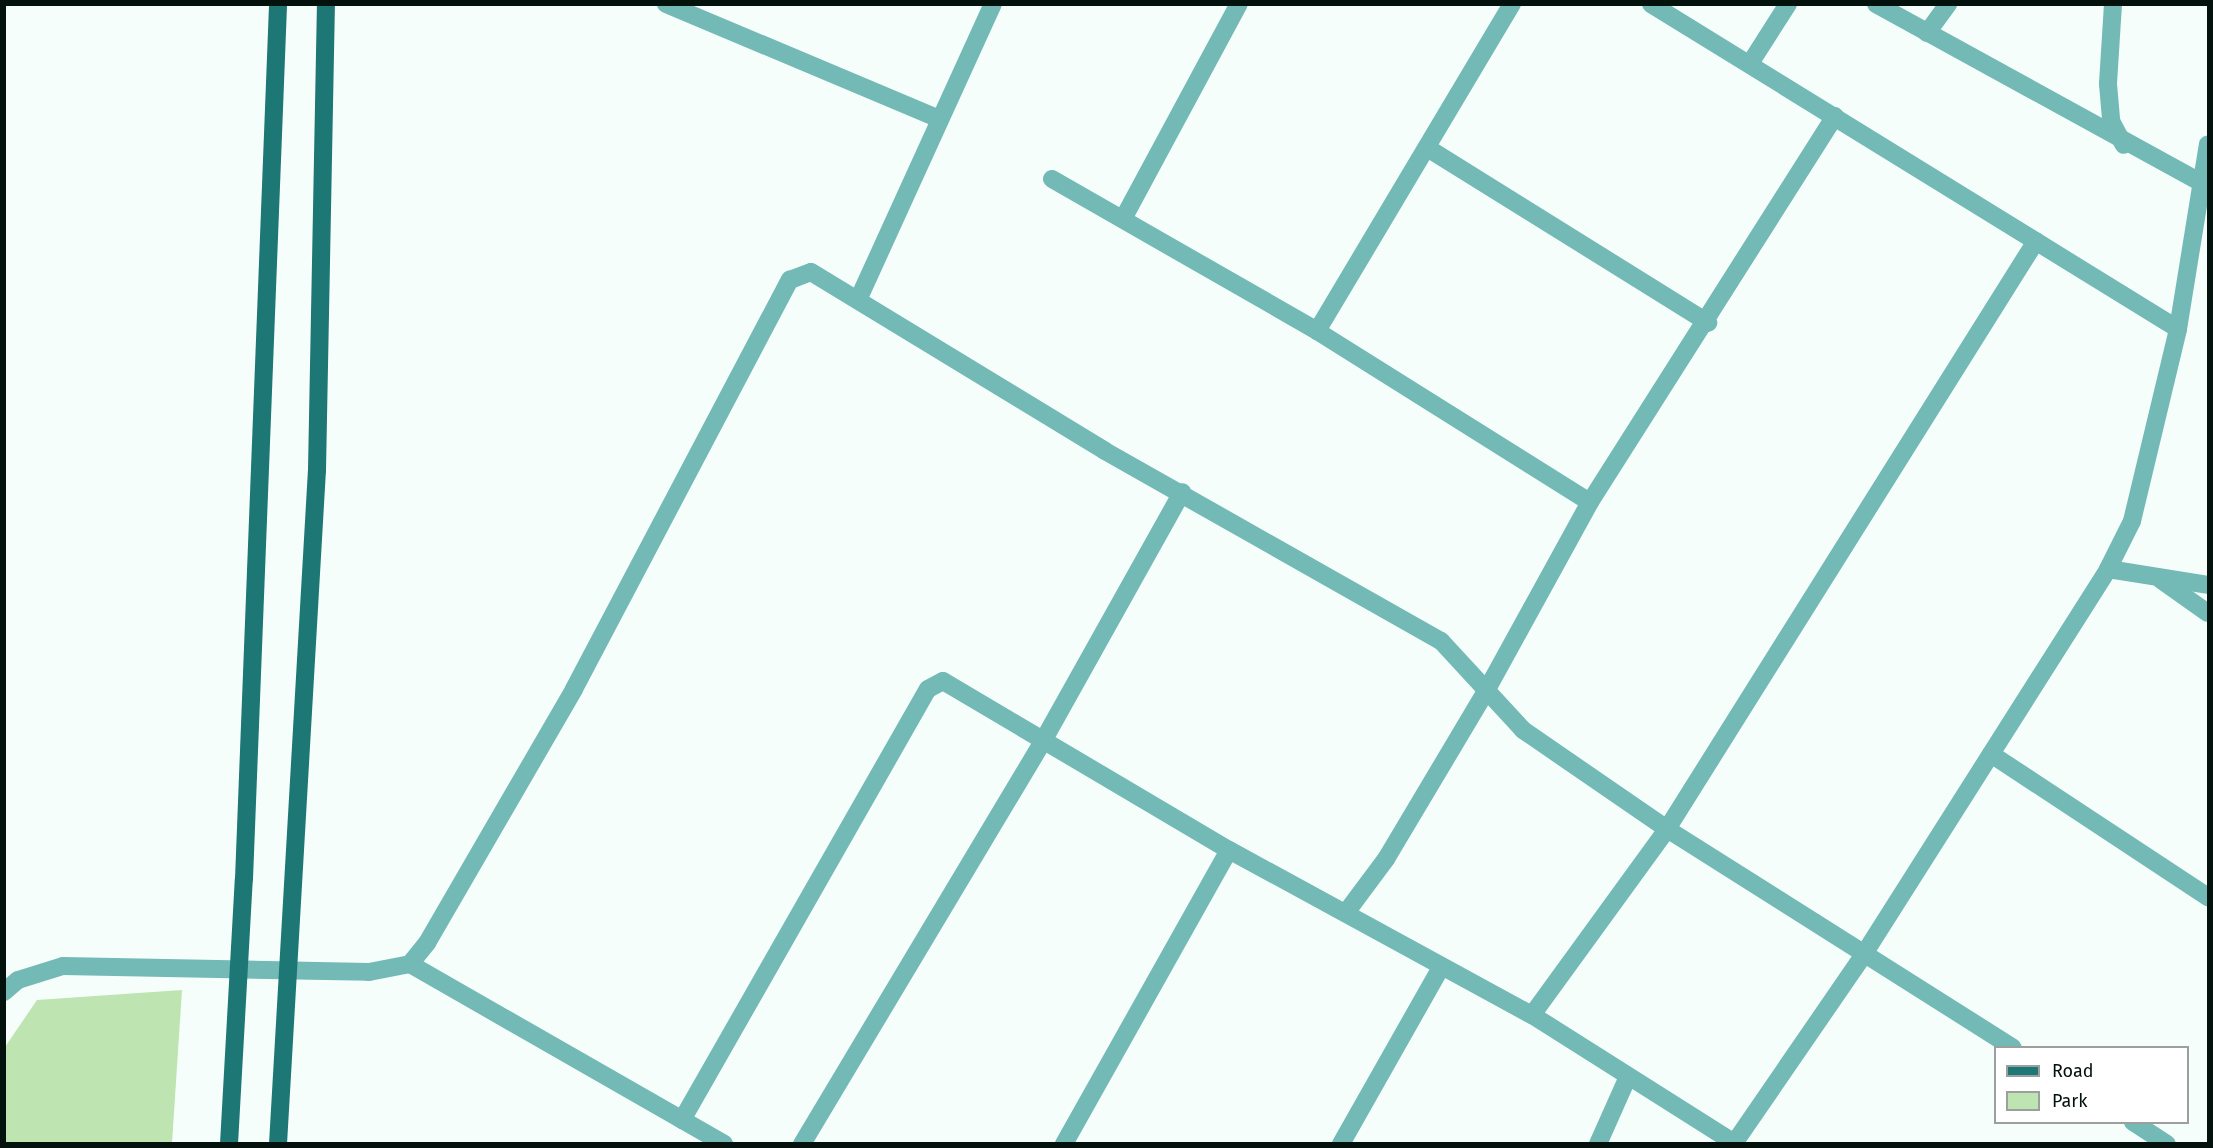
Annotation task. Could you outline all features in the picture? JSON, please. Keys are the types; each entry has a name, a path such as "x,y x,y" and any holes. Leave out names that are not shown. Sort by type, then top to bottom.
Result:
{"main road":[{"path":"229,1143 239,967 278,4"},
{"path":"278,1143 317,470 326,4"}],"street":[{"path":"666,4 939,118"},
{"path":"858,300 939,118 993,4"},
{"path":"1123,219 1239,4"},
{"path":"1317,331 1429,149 1512,4"},
{"path":"1651,4 1751,62 2178,329"},
{"path":"1751,62 1788,4"},
{"path":"1876,4 2124,145 2201,183"},
{"path":"1927,33 1948,4"},
{"path":"2113,4 2108,84 2111,121 2124,145"},
{"path":"1348,910 1386,859 1485,693 1590,502 1708,323 1835,116"},
{"path":"682,1120 933,682 952,685 1230,850 1348,910 1441,967 1532,1015 1627,1079 1736,1143 1864,954 2108,569 2135,510 2178,329 2208,144"},
{"path":"1429,149 1708,323"},
{"path":"1052,178 1317,331 1590,502"},
{"path":"1532,1015 1667,829 2036,241"},
{"path":"4,992 39,971 63,966 288,967 377,972 410,964 427,943 574,689 790,280 811,272 1105,451 1182,492 1441,641 1470,669 1485,693 1523,730 1667,829 2011,1046"},
{"path":"802,1143 1044,741 1182,492"},
{"path":"2108,569 2208,585"},
{"path":"2157,577 2208,613"},
{"path":"1992,754 2208,897"},
{"path":"1064,1143 1230,850"},
{"path":"410,964 724,1143"},
{"path":"1341,1143 1441,967"},
{"path":"1598,1143 1627,1079"},
{"path":"2136,1124 2167,1143"}],"green space":[{"path":"182,990 172,1143 5,1143 5,1047 37,1000"}]}
